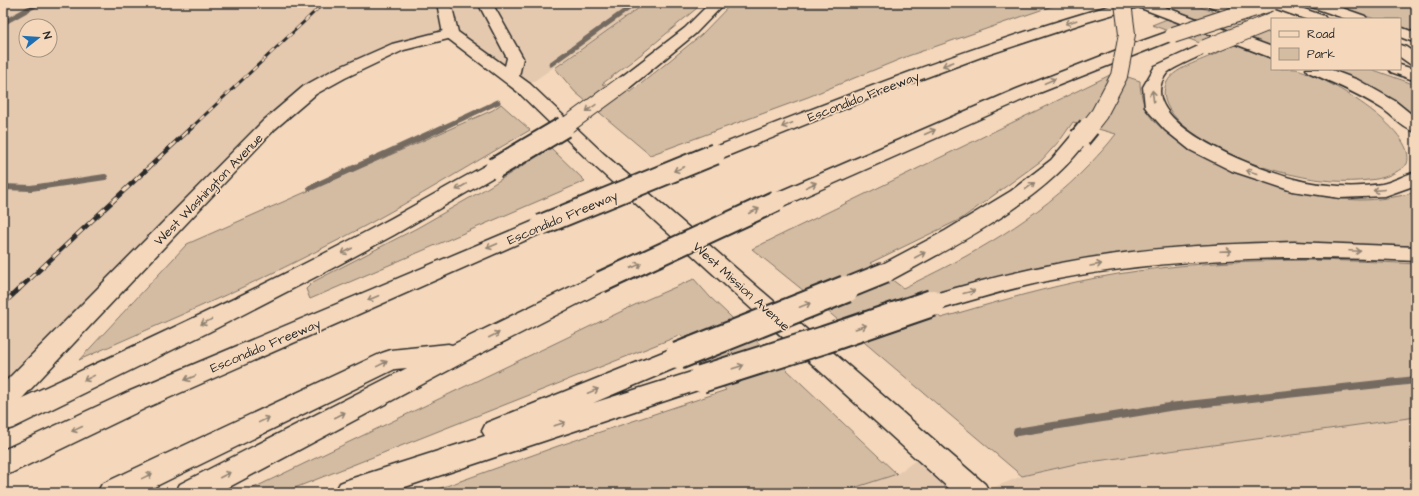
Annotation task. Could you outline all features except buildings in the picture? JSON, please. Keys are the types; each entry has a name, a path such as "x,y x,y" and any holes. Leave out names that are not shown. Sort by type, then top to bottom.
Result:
{"main road":[{"path":"444,3 451,34"},
{"path":"485,3 514,58 510,78"},
{"path":"3,420 242,305 389,229 495,168 567,125 622,85 690,31 718,3"},
{"name":"Escondido Freeway","path":"3,464 138,400 541,225 715,154 858,97 1004,44 1115,7 1135,3"},
{"path":"1141,3 1271,53"},
{"path":"1214,3 1271,24"},
{"path":"190,493 459,353 601,282 776,201 974,113 1075,71 1173,35 1272,3 1316,18"},
{"path":"1278,18 1287,3"},
{"path":"1314,3 1357,18"},
{"path":"1347,3 1363,18"},
{"path":"348,492 678,356 885,273 973,225 1059,163 1099,114 1119,76 1127,34 1115,7"},
{"path":"1271,21 1205,48 1161,69 1152,87 1154,107 1170,126 1197,146 1239,167 1292,185 1340,192 1385,190 1416,178"},
{"path":"1401,32 1416,38"},
{"name":"West Mission Avenue","path":"451,34 524,88 597,158 975,493"},
{"name":"West Washington Avenue","path":"3,401 269,125 290,106 310,90 371,58 398,47 451,34"},
{"path":"1401,48 1416,52"},
{"path":"1401,49 1416,61"},
{"path":"1317,70 1352,84 1390,105 1416,126"},
{"path":"1401,70 1416,76"},
{"path":"348,492 824,340 932,303 967,292 1036,275 1126,260 1216,252 1293,249 1416,254"},
{"path":"112,493 391,360 459,353"}],"shaded area":[{"path":"3,3 646,3 524,88 451,34 398,47 310,90 3,401"},
{"path":"1416,417 1416,493 980,493 1022,476 1075,464"},
{"path":"927,452 975,493 838,493 897,474"}],"green space":[{"path":"646,3 703,3 648,49 602,84 631,92 701,35 732,3 1061,3 908,56 808,97 650,155 575,92 555,68"},
{"path":"1151,3 1189,3 1271,33 1271,49"},
{"path":"1327,3 1416,3 1416,32 1401,27 1401,18 1372,18"},
{"path":"1167,19 1271,59 1271,70 1299,70 1326,81 1345,92 1384,120 1398,136 1407,150 1407,164 1394,173 1369,180 1322,180 1265,168 1248,162 1207,142 1178,120 1169,108 1164,95 1167,82 1171,76 1191,64 1221,51 1152,25"},
{"path":"1327,70 1374,70 1416,85 1416,118 1384,94"},
{"path":"1119,74 1140,81 1142,96 1147,112 1153,120 1172,137 1195,152 1249,177 1306,193 1334,198 1359,200 1373,199 1395,197 1416,192 1416,246 1282,242 1195,245 1109,255 1040,266 916,299 941,318 1076,282 1160,268 1245,261 1288,260 1331,260 1416,264 1416,417 1075,464 1022,476 752,249 1110,75","holes":["1073,122 1116,134 1090,164 1070,184 1048,202 1002,235 954,263 903,288 870,263 961,219 1041,161 1061,139"]},
{"path":"501,104 530,130 341,239 197,308 79,360 187,244 493,110"},
{"path":"551,148 585,181 310,299 306,289 313,282 417,228 487,188"},
{"path":"694,279 710,297 897,474 838,493 427,493 558,446 726,390 681,335 282,493 243,493 641,302"}],"waterway":[{"path":"3,23 39,3"},
{"path":"551,64 636,3"},
{"path":"442,128 498,102"},
{"path":"310,188 444,127"},
{"path":"3,187 31,188 105,177"},
{"path":"1017,432 1169,407 1416,380"}],"railway":[{"path":"191,128 324,3"},
{"path":"18,290 192,127"},
{"path":"3,304 19,289"}]}
